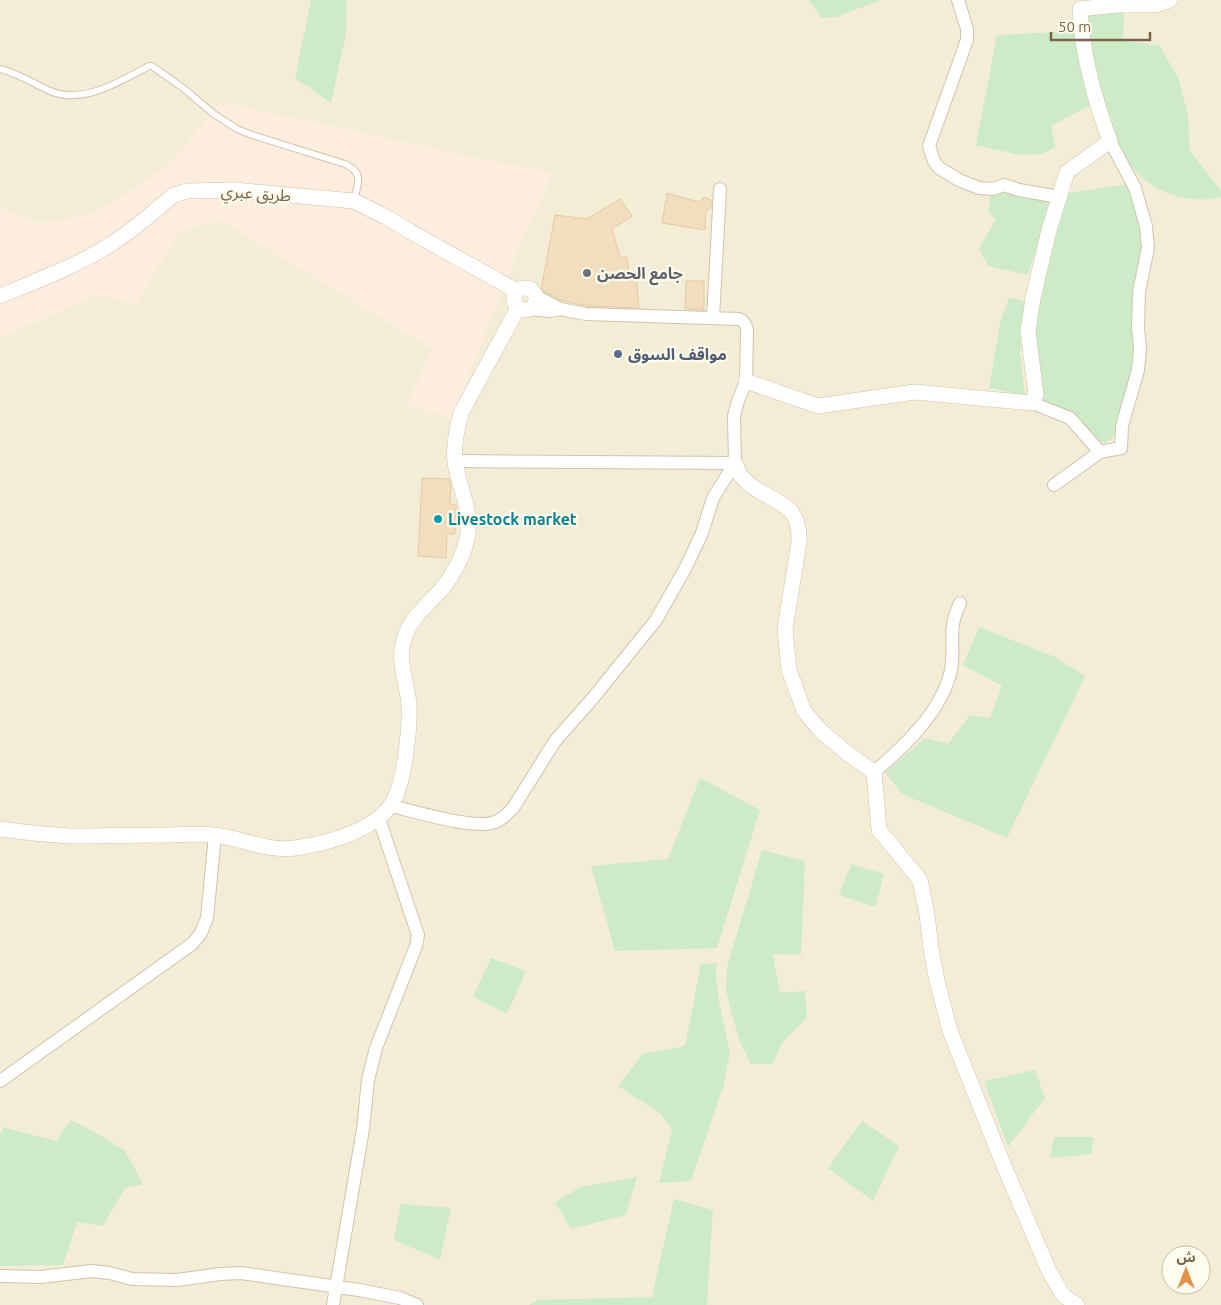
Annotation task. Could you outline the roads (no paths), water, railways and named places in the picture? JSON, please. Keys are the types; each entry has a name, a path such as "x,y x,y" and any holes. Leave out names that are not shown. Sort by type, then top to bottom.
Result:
{"street":[{"path":"958,0 966,29 966,40 928,146 934,161 940,168 959,180 980,188 993,189 1004,185 1019,190 1059,197"},
{"path":"1054,485 1100,452 1122,448 1122,426 1138,370 1140,348 1138,328 1139,292 1148,248 1146,226 1135,188 1110,142 1090,82 1081,34 1079,4 1156,5 1170,0"},
{"path":"1032,403 1036,394 1028,331 1048,230 1067,172 1110,142"},
{"path":"713,318 720,189"},
{"name":"طريق عبري","path":"0,296 70,266 110,245 140,224 178,193 186,191 234,190 354,201 517,291 526,288 530,289 528,304"},
{"path":"0,829 67,836 215,835 273,848 293,848 337,838 379,818 390,806 399,784 408,728 408,703 401,652 403,640 413,621 443,588 455,571 467,538 467,508 455,461 456,438 461,413 528,304 601,316 739,319 746,324 746,381 734,416 736,463 740,476 751,486 788,508 798,521 800,529 785,629 789,670 804,711 821,731 874,772 879,830 920,880 937,981 950,1030 1049,1271 1063,1295 1077,1305"},
{"path":"746,381 818,406 915,392 1032,403 1070,418 1100,452"},
{"path":"455,461 736,463"},
{"path":"390,806 478,824 496,822 508,813 555,740 593,698 656,620 702,533 713,498 736,463"},
{"path":"874,772 893,756 920,727 942,695 951,671 953,623 960,603"},
{"path":"332,1305 363,1129 368,1080 376,1048 416,946 418,935 379,818"},
{"path":"0,1081 192,944 202,933 207,918 215,835"},
{"path":"0,1276 41,1277 91,1271 110,1273 132,1279 168,1280 241,1273 388,1295 417,1305"}],"lane":[{"path":"0,69 51,92 72,94 107,88 129,78 148,66 152,66 183,88 214,114 237,129 346,164 355,169 359,176 354,201"}],"place":[{"name":"جامع الحصن","path":"587,273"},
{"name":"مواقف السوق","path":"618,354"},
{"name":"Livestock market","path":"438,519"}]}
